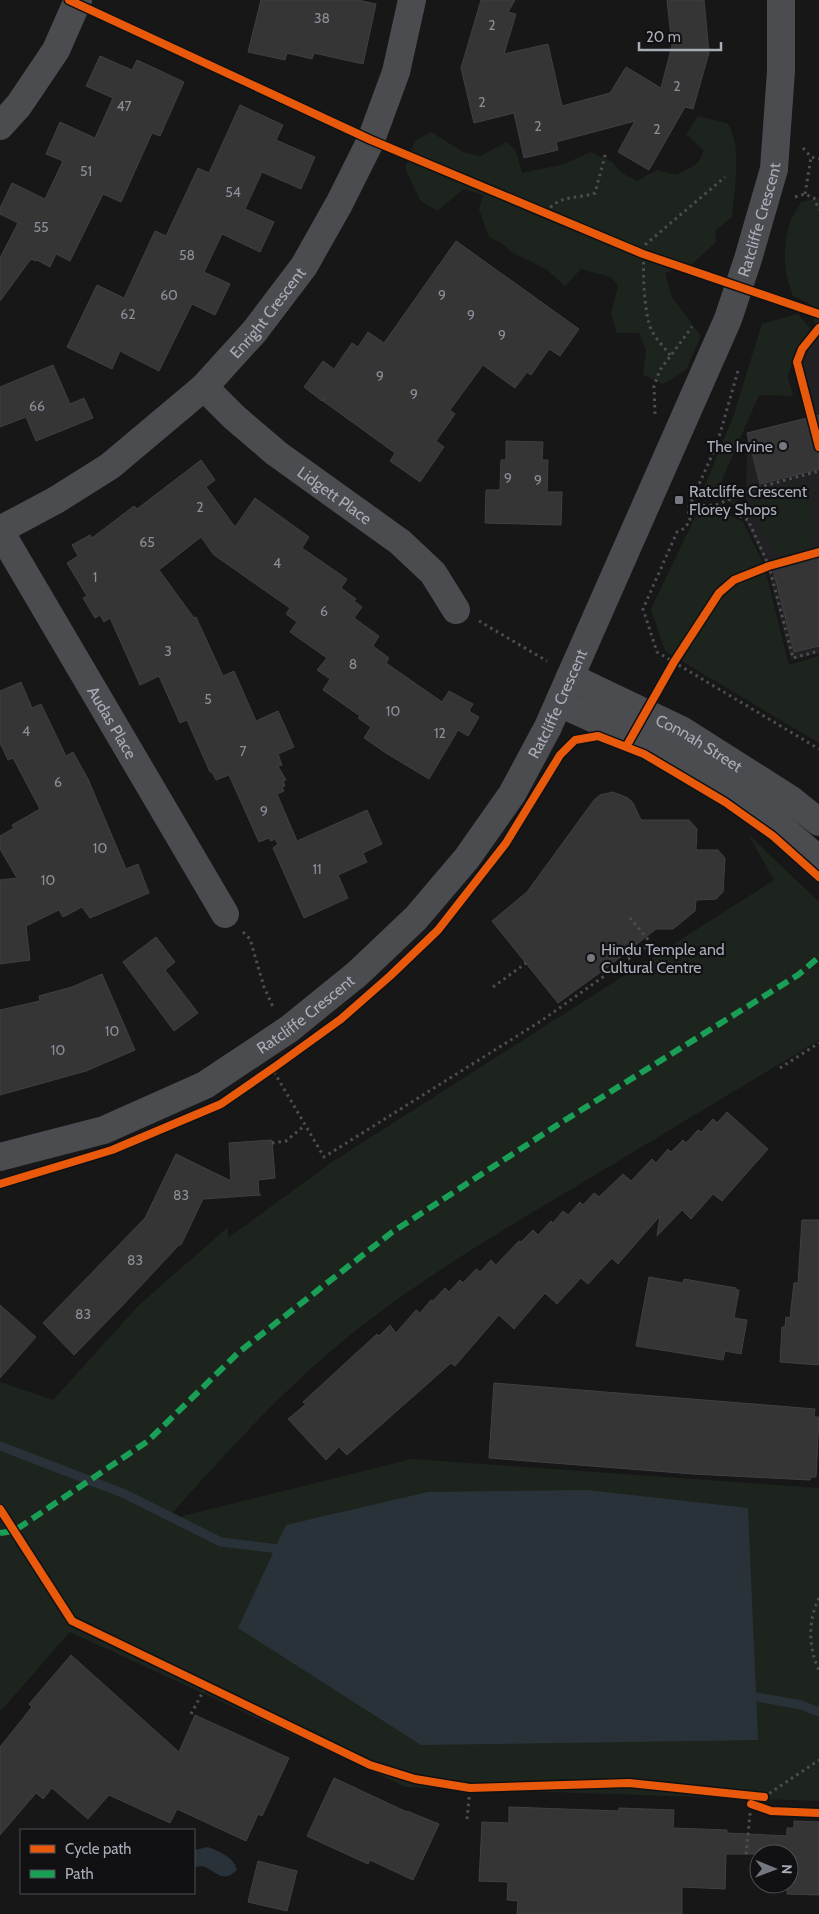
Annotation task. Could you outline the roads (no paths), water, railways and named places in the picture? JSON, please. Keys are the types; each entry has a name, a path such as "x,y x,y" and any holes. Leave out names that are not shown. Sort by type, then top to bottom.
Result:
{"street":[{"path":"0,126 19,105 56,50 78,0"},
{"name":"Enright Crescent","path":"0,530 56,500 110,466 204,387 254,332 304,266 339,204 371,140 393,81 412,0"},
{"name":"Ratcliffe Crescent","path":"0,1157 104,1130 205,1085 289,1029 357,974 416,918 467,858 512,794 559,703 559,670 728,319 748,259 774,169 781,71 781,0"},
{"name":"Lidgett Place","path":"204,387 234,417 276,453 400,542 434,573 456,610"},
{"name":"Audas Place","path":"0,530 225,914"},
{"name":"Connah Street","path":"559,670 683,731 790,799 819,822"},
{"name":"Connah Street","path":"559,703 670,753 774,822 819,860"}],"waterway":[{"path":"0,1446 125,1494 221,1542 287,1550"},
{"path":"746,1695 801,1705 819,1712"}],"place":[{"name":"The Irvine","path":"783,446"},
{"name":"Ratcliffe Crescent Florey Shops","path":"679,500"},
{"name":"Hindu Temple and Cultural Centre","path":"591,958"}]}
